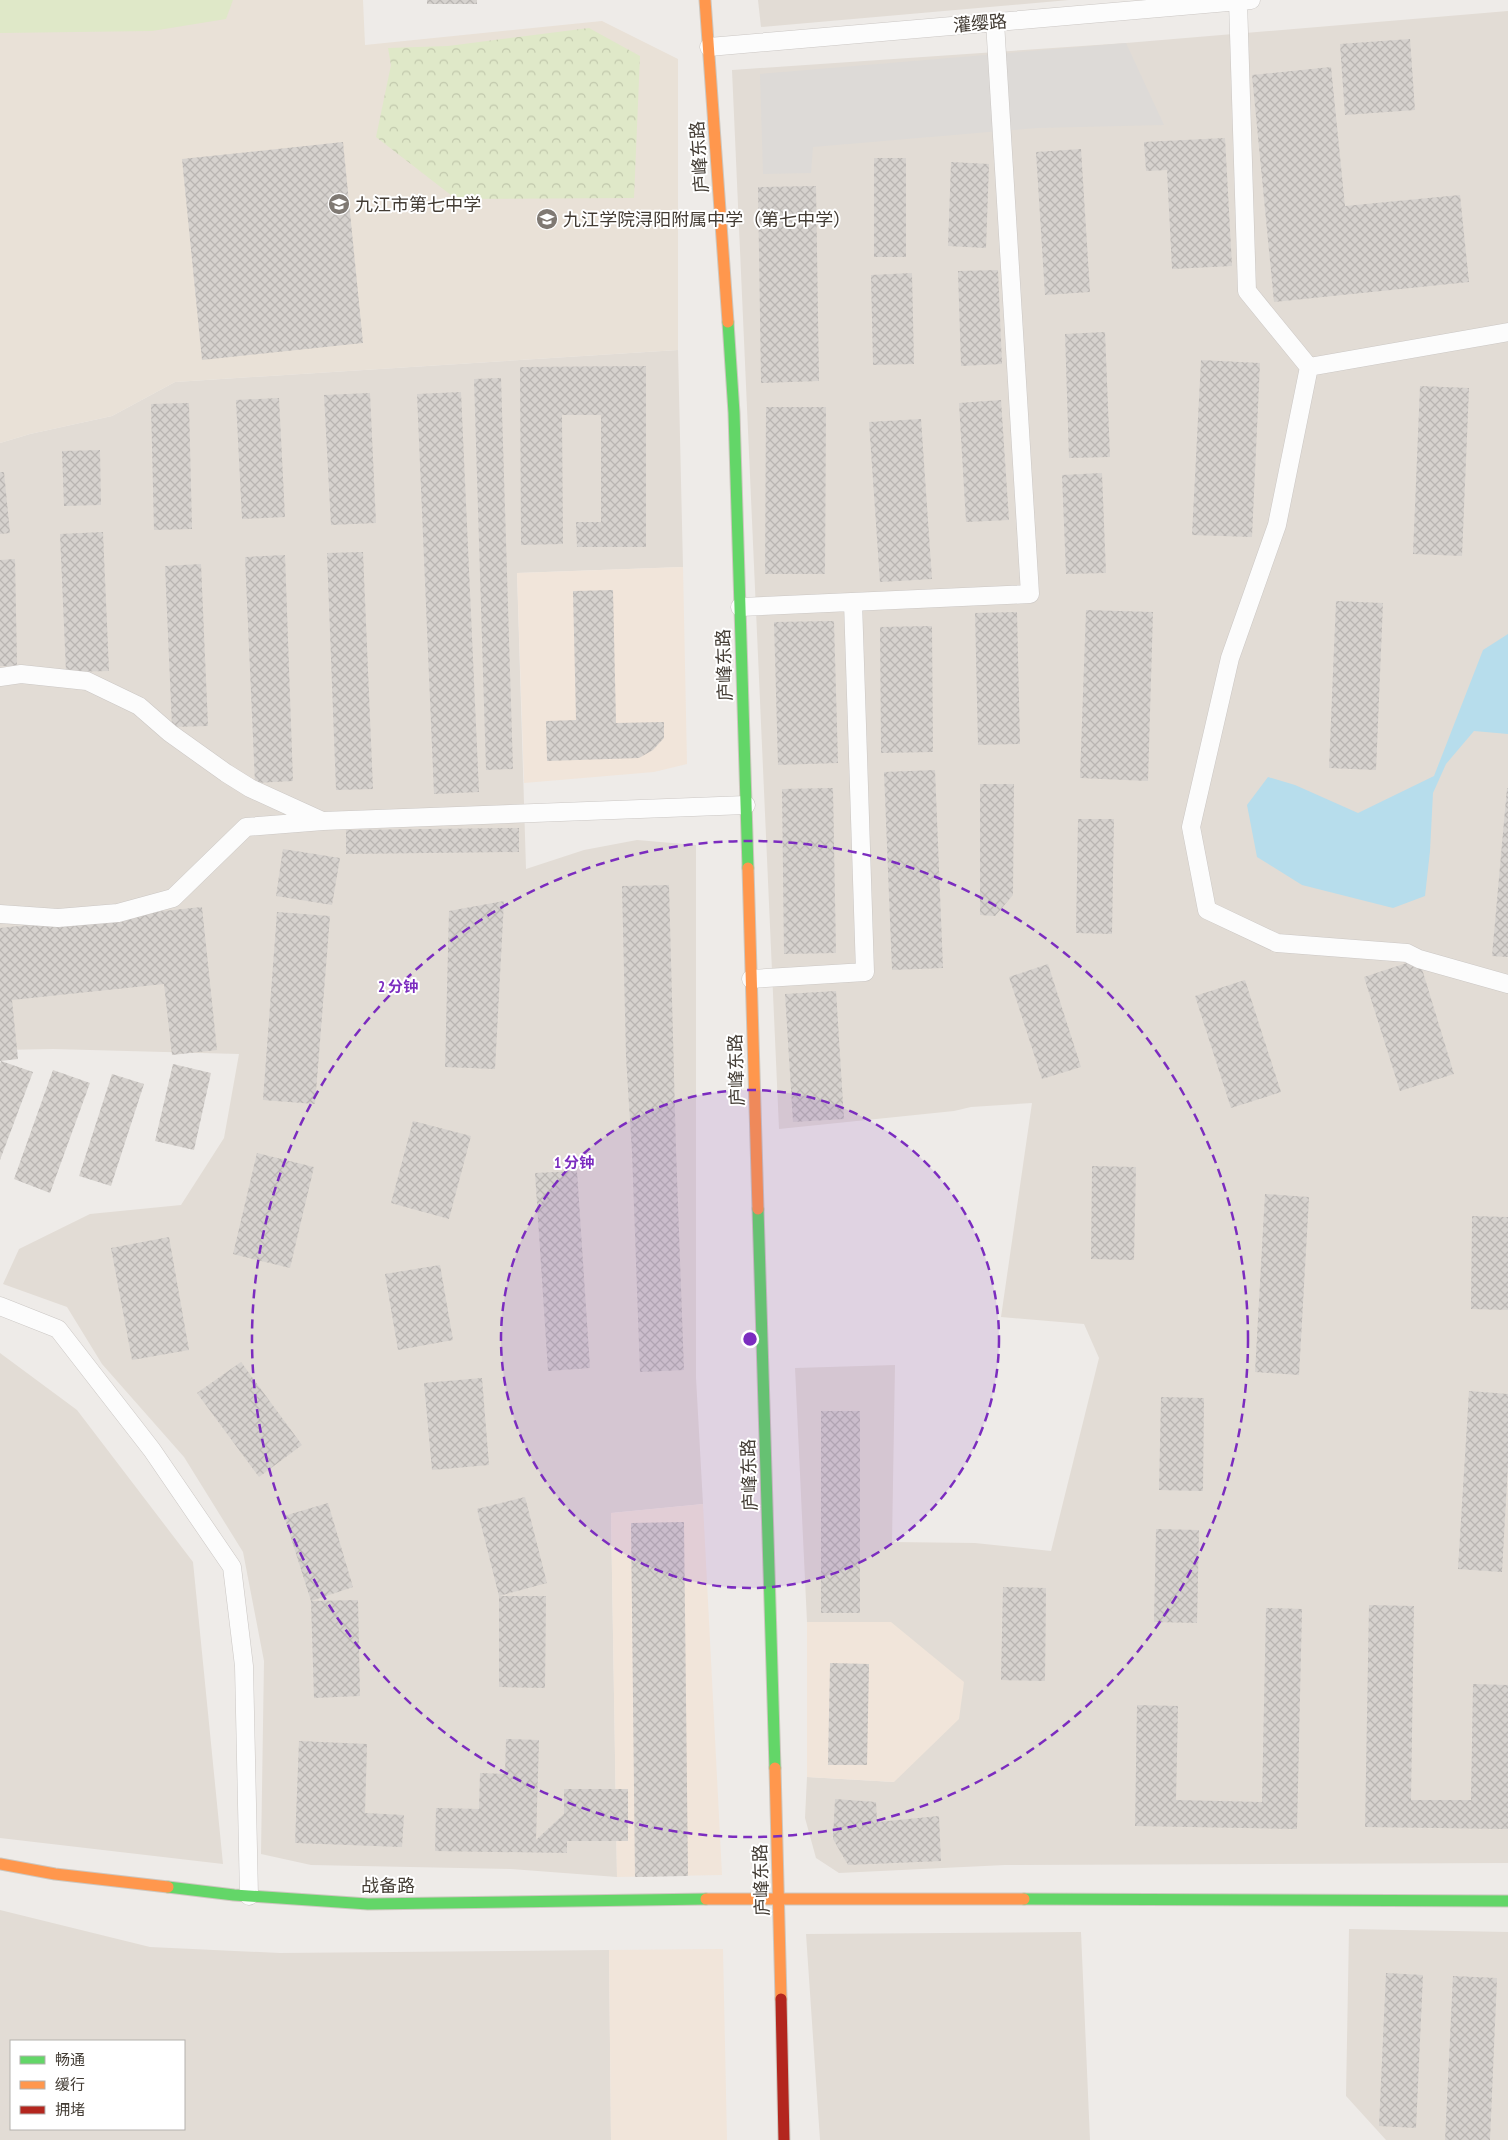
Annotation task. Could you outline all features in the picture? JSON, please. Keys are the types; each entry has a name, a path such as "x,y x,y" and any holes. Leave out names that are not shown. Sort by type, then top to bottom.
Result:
{"main road":[{"name":"庐峰东路","path":"705,0 734,413 779,1898 784,2140"},
{"name":"战备路","path":"0,1864 55,1874 249,1896 368,1904 779,1898 1508,1901"}],"street":[{"name":"灌缨路","path":"709,47 1245,1"},
{"path":"1245,1 1247,291 1309,367"},
{"path":"740,607 1030,594 995,22"},
{"path":"1309,367 1508,332"},
{"path":"1309,367 1277,525 1230,658 1191,827 1207,910 1277,943 1408,952 1419,960 1508,984"},
{"path":"751,979 865,972 853,602"},
{"path":"0,677 21,674 87,681 138,706 170,733 250,788 323,822"},
{"path":"0,914 58,918 118,913 173,898 246,827 323,822 746,805"},
{"path":"0,1306 58,1329 152,1450 232,1567 244,1666 249,1896"}],"shaded area":[{"name":"九江市第七中学","path":"0,0 363,0 365,45 602,21 678,59 678,350 175,382 112,416 30,434 0,443"},
{"path":"758,0 1069,0 761,27"},
{"path":"1508,11 1508,1863 1005,1865 839,1873 816,1858 805,1818 807,1777 894,1782 891,1622 807,1622 795,1368 895,1365 892,1542 975,1543 1051,1551 1099,1358 1084,1324 1001,1317 1032,1103 971,1107 954,1111 779,1129 732,70 1126,43"},
{"path":"1126,43 1164,125 1037,128 813,147 811,173 763,174 760,74"},
{"path":"678,350 683,567 517,573 526,869 584,850 637,840 696,845 696,1378 703,1504 611,1513 617,1877 511,1869 311,1865 261,1854 264,1661 243,1552 184,1457 102,1364 67,1307 3,1284 19,1249 90,1214 181,1205 224,1138 239,1054 53,1049 0,1050 0,443 30,434 112,416 175,382"},
{"path":"683,567 687,764 654,772 524,783 517,573"},
{"path":"0,1353 77,1410 193,1562 223,1864 0,1838"},
{"path":"703,1504 722,1875 617,1877 611,1513"},
{"path":"807,1622 891,1622 964,1682 959,1719 894,1782 807,1777"},
{"path":"0,1910 150,1947 280,1953 609,1950 611,2140 0,2140"},
{"path":"1349,1929 1508,1932 1508,2140 1386,2140 1346,2096"},
{"path":"1081,1932 1090,2140 820,2140 806,1934"},
{"path":"723,1949 727,2140 611,2140 609,1950"}],"green space":[{"path":"0,0 233,0 226,19 152,31 0,33"},
{"path":"589,28 640,56 634,198 456,199 376,137 391,65 388,48 448,46"}],"water":[{"path":"1508,634 1508,734 1474,731 1446,764 1433,793 1430,851 1425,896 1393,908 1302,885 1257,857 1247,805 1268,777 1295,785 1358,813 1434,776 1483,650"}],"building":[{"path":"427,0 477,0 477,4 427,4"},
{"path":"1410,39 1415,110 1345,115 1340,44"},
{"path":"1331,67 1345,206 1460,195 1469,282 1274,302 1252,75"},
{"path":"1225,138 1232,266 1172,269 1167,170 1146,171 1144,142"},
{"path":"343,142 363,343 202,360 182,159"},
{"path":"1081,149 1090,292 1045,295 1036,152"},
{"path":"874,158 906,158 906,257 874,257"},
{"path":"951,162 989,164 986,248 948,246"},
{"path":"816,186 819,381 761,383 758,187"},
{"path":"998,270 1002,364 961,366 958,271"},
{"path":"912,273 914,364 873,365 871,275"},
{"path":"1105,332 1110,457 1069,458 1065,334"},
{"path":"1201,360 1260,363 1252,537 1192,535"},
{"path":"646,366 646,547 577,547 576,522 601,522 601,415 562,415 563,544 521,545 520,367"},
{"path":"501,378 513,769 486,770 474,379"},
{"path":"1420,386 1469,388 1462,556 1413,554"},
{"path":"461,392 479,792 434,794 417,394"},
{"path":"370,393 376,523 331,525 324,395"},
{"path":"279,398 285,517 242,519 236,400"},
{"path":"1001,400 1009,520 966,522 959,403"},
{"path":"189,403 192,529 154,530 151,404"},
{"path":"766,407 826,407 825,574 765,574"},
{"path":"921,419 932,579 880,582 869,422"},
{"path":"100,450 101,505 64,506 62,451"},
{"path":"0,472 4,472 10,533 0,534"},
{"path":"1102,473 1106,573 1066,574 1062,475"},
{"path":"103,532 109,671 66,672 60,534"},
{"path":"363,552 373,789 336,790 327,553"},
{"path":"285,555 293,781 255,783 245,557"},
{"path":"15,559 17,666 0,666 0,560"},
{"path":"201,564 208,726 172,727 165,566"},
{"path":"613,590 616,723 664,722 664,738 653,750 639,758 547,761 546,721 576,720 573,591"},
{"path":"1336,601 1383,603 1376,770 1329,768"},
{"path":"1086,610 1153,612 1148,781 1080,778"},
{"path":"1017,612 1020,744 978,745 975,613"},
{"path":"834,621 838,763 778,765 774,622"},
{"path":"932,626 933,752 881,753 880,627"},
{"path":"935,770 943,968 892,970 884,772"},
{"path":"980,784 1014,784 1013,895 995,916 980,915"},
{"path":"833,788 836,953 784,954 782,789"},
{"path":"1508,788 1508,957 1492,956"},
{"path":"1078,819 1114,819 1112,934 1076,933"},
{"path":"519,828 519,852 346,854 346,830"},
{"path":"283,849 340,858 332,905 276,896"},
{"path":"669,885 684,1370 640,1372 632,1152 626,1057 622,886"},
{"path":"504,901 495,1069 445,1067 449,911"},
{"path":"202,907 217,1050 172,1055 164,984 12,1000 18,1059 0,1061 0,928"},
{"path":"277,912 330,916 315,1104 263,1100"},
{"path":"1419,959 1454,1074 1400,1091 1364,977"},
{"path":"1048,964 1081,1067 1042,1079 1009,977"},
{"path":"1245,980 1281,1092 1231,1108 1195,996"},
{"path":"836,991 844,1119 793,1122 785,994"},
{"path":"1,1061 33,1072 0,1160 0,1064"},
{"path":"173,1064 211,1073 194,1150 155,1141"},
{"path":"53,1070 90,1083 50,1193 14,1179"},
{"path":"112,1074 144,1084 111,1186 79,1176"},
{"path":"413,1121 471,1136 449,1219 391,1203"},
{"path":"257,1153 314,1167 290,1268 233,1254"},
{"path":"1092,1166 1136,1167 1134,1260 1091,1259"},
{"path":"577,1171 590,1368 548,1371 535,1173"},
{"path":"1265,1194 1309,1197 1299,1375 1255,1372"},
{"path":"1472,1216 1508,1217 1508,1310 1471,1309"},
{"path":"169,1237 189,1350 132,1360 111,1248"},
{"path":"440,1265 453,1340 398,1350 385,1274"},
{"path":"241,1362 302,1445 259,1477 197,1393"},
{"path":"482,1378 489,1465 432,1470 424,1383"},
{"path":"1469,1391 1508,1394 1508,1464 1502,1572 1458,1569"},
{"path":"1161,1397 1204,1398 1203,1491 1159,1490"},
{"path":"821,1411 860,1411 860,1613 821,1613"},
{"path":"525,1497 547,1583 499,1596 477,1509"},
{"path":"328,1503 353,1587 311,1601 284,1516"},
{"path":"684,1522 688,1876 635,1877 631,1523"},
{"path":"1156,1529 1199,1530 1197,1623 1154,1622"},
{"path":"1003,1587 1046,1588 1045,1681 1001,1680"},
{"path":"499,1596 546,1596 545,1688 499,1687"},
{"path":"358,1600 360,1696 314,1698 311,1601"},
{"path":"1369,1605 1414,1606 1411,1800 1471,1800 1473,1684 1508,1685 1508,1829 1365,1827"},
{"path":"1266,1608 1302,1609 1297,1829 1135,1826 1137,1705 1178,1706 1176,1800 1262,1802"},
{"path":"830,1663 869,1664 867,1765 828,1765"},
{"path":"506,1739 539,1740 536,1840 564,1814 564,1789 628,1789 628,1841 567,1841 567,1853 435,1851 436,1808 479,1809 480,1773 505,1774"},
{"path":"299,1741 367,1744 365,1813 404,1815 402,1847 295,1843"},
{"path":"835,1799 876,1802 877,1822 939,1816 941,1861 848,1865 833,1839"},
{"path":"1386,1973 1423,1975 1416,2128 1379,2126"},
{"path":"1453,1976 1497,1978 1490,2140 1445,2140"}],"traffic: fast":[{"path":"728,322 734,413 748,868"},
{"path":"758,1209 775,1768"},
{"path":"168,1887 234,1895 368,1904 706,1899"},
{"path":"1024,1899 1508,1901"}],"traffic: slow":[{"path":"705,0 728,322"},
{"path":"748,868 758,1209"},
{"path":"775,1768 781,1999"},
{"path":"0,1864 55,1874 168,1887"},
{"path":"706,1899 1024,1899"}],"traffic: jam":[{"path":"781,1999 784,2140"}],"place":[{"name":"九江市第七中学","path":"339,204"},
{"name":"九江学院浔阳附属中学（第七中学）","path":"547,219"}]}
